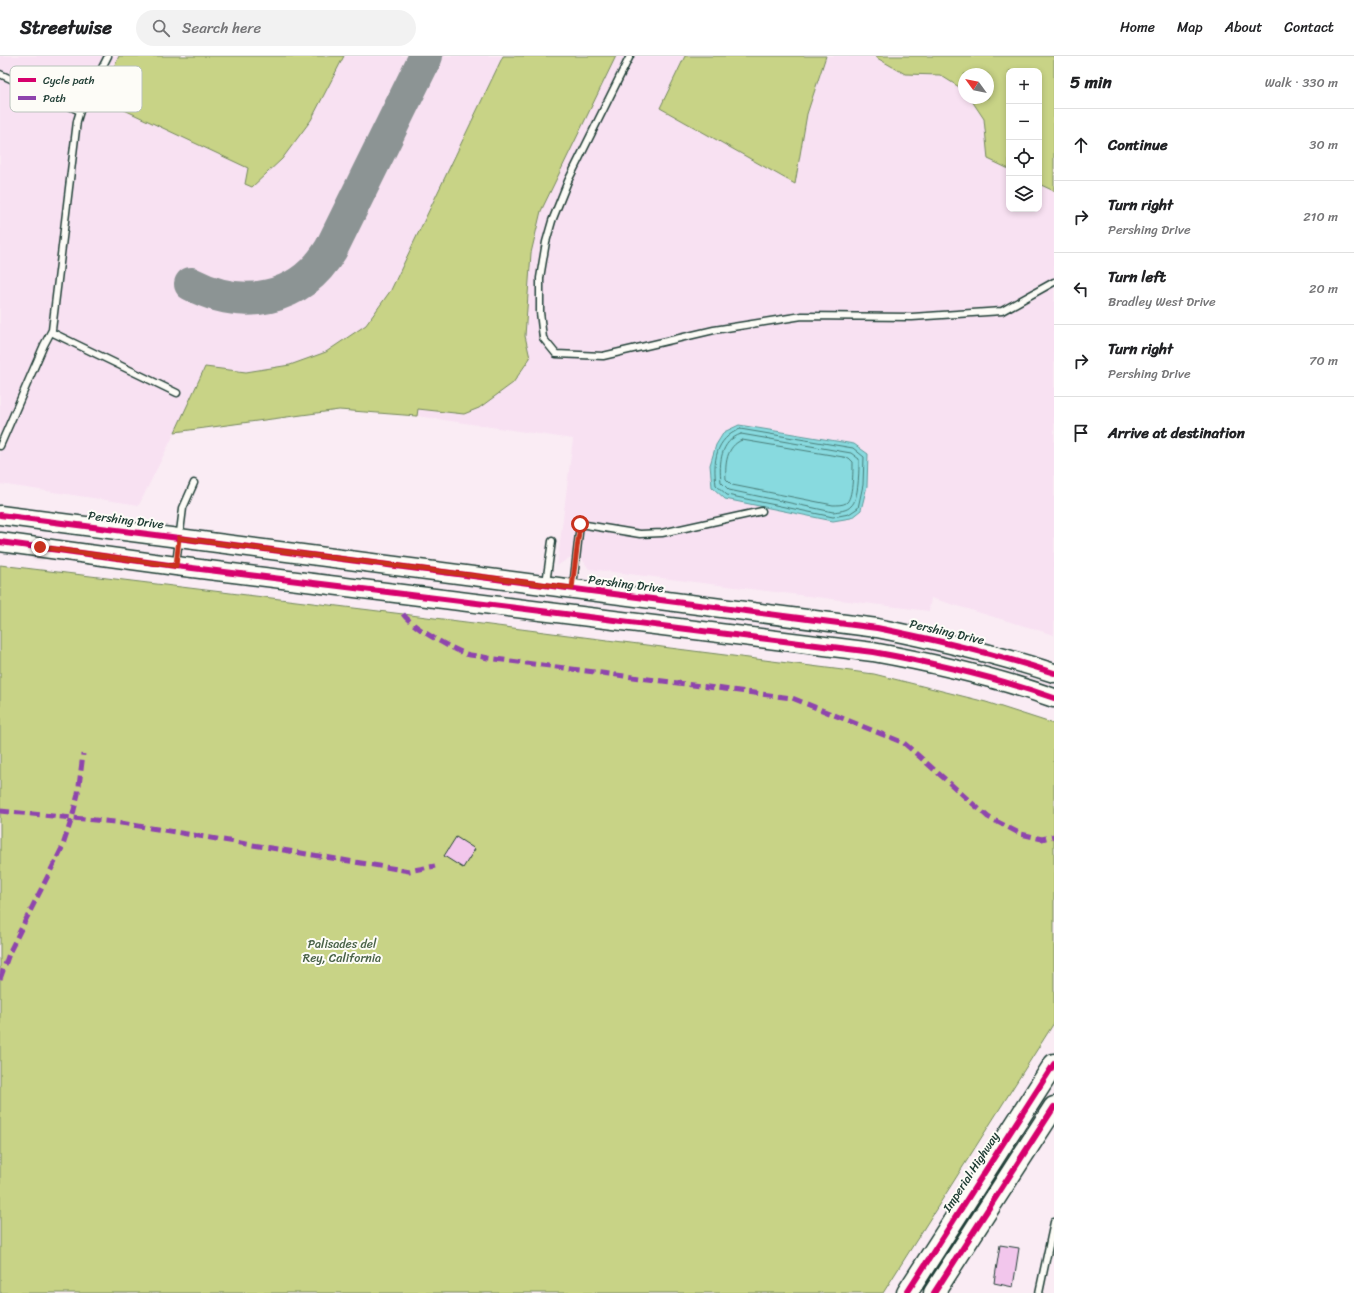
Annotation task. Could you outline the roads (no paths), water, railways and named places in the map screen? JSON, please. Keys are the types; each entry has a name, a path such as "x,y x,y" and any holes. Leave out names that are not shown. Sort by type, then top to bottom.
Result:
{"main road":[{"name":"Pershing Drive","path":"0,515 877,628 921,636 966,647 1008,658 1054,673"},
{"path":"0,542 176,566 873,652 960,670 1054,698"},
{"name":"Imperial Highway","path":"908,1293 1054,1064"},
{"path":"934,1293 1054,1107"}],"lane":[{"path":"103,66 108,56"},
{"path":"630,56 568,181 552,221 546,242 540,278 540,312 543,338 556,354 603,356 714,330 802,316 912,317 1002,311 1054,282"},
{"path":"0,74 10,79"},
{"path":"0,446 51,332 74,139 80,112"},
{"path":"51,332 177,393"},
{"path":"176,566 183,508 194,483"},
{"path":"572,588 580,524 640,534 662,533 762,511"},
{"path":"546,585 552,541"},
{"path":"1039,1293 1054,1222"}],"water":[{"path":"739,425 854,444 868,454 867,486 861,510 851,518 833,521 725,499 712,487 710,465 716,445 724,432"}],"park label":[{"name":"Palisades del Rey, California","path":"342,951"}]}
